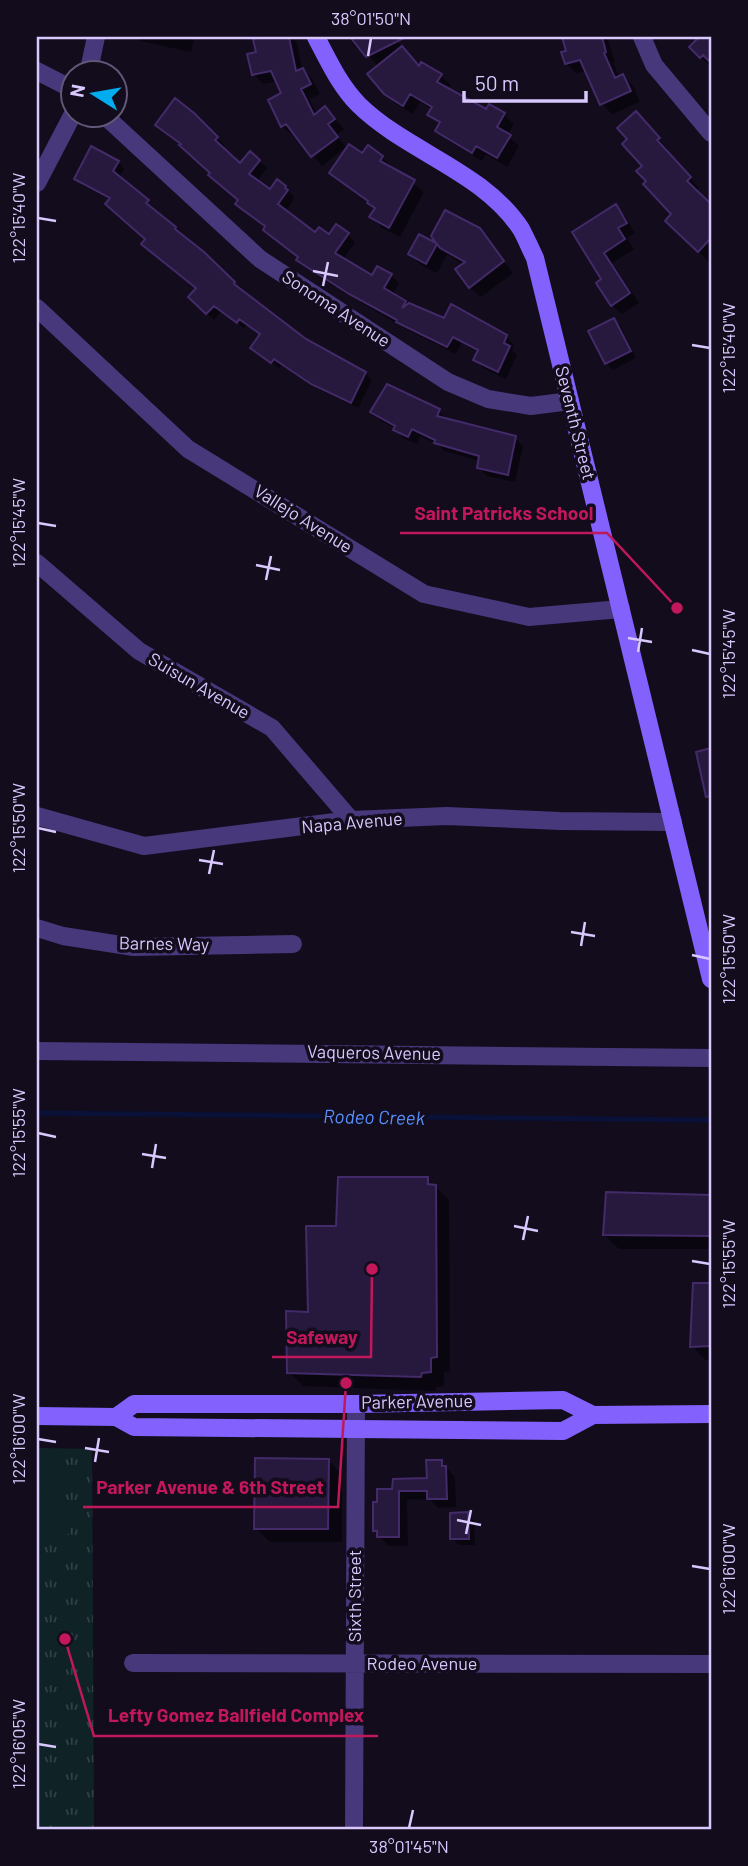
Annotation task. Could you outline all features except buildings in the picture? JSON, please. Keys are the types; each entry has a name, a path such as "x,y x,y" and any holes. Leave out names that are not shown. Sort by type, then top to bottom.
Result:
{"main road":[{"name":"Seventh Street","path":"316,37 332,69 358,104 393,132 475,184 501,205 520,228 535,258 711,979"},
{"name":"Parker Avenue","path":"116,1417 134,1404 563,1400 593,1415 711,1414"},
{"name":"Parker Avenue","path":"37,1416 116,1417 134,1427 563,1431 593,1415"}],"street":[{"path":"91,60 96,37"},
{"path":"642,37 654,65 711,133"},
{"path":"37,71 60,83"},
{"path":"37,183 65,130"},
{"name":"Sonoma Avenue","path":"120,130 260,259 448,382 488,399 531,405 570,401"},
{"name":"Vallejo Avenue","path":"37,308 188,449 424,594 529,617 621,609"},
{"name":"Suisun Avenue","path":"37,563 139,651 272,728 351,820"},
{"name":"Napa Avenue","path":"37,816 144,846 351,820 447,816 673,822"},
{"name":"Barnes Way","path":"37,928 63,936 134,947 293,944"},
{"name":"Vaqueros Avenue","path":"37,1051 711,1058"},
{"name":"Sixth Street","path":"354,1829 356,1404"},
{"name":"Rodeo Avenue","path":"133,1663 711,1664"}],"green space":[{"path":"37,1448 92,1449 94,1829 37,1829"},
{"path":"37,1465 69,1465 69,1493 37,1492"},
{"path":"37,1506 69,1507 69,1534 37,1534"}],"waterway":[{"name":"Rodeo Creek","path":"37,1113 711,1120"}],"place":[{"name":"Saint Patricks School","path":"677,608"},
{"name":"Safeway","path":"372,1269"},
{"name":"Parker Avenue & 6th Street","path":"346,1383"},
{"name":"Lefty Gomez Ballfield Complex","path":"65,1639"}]}
